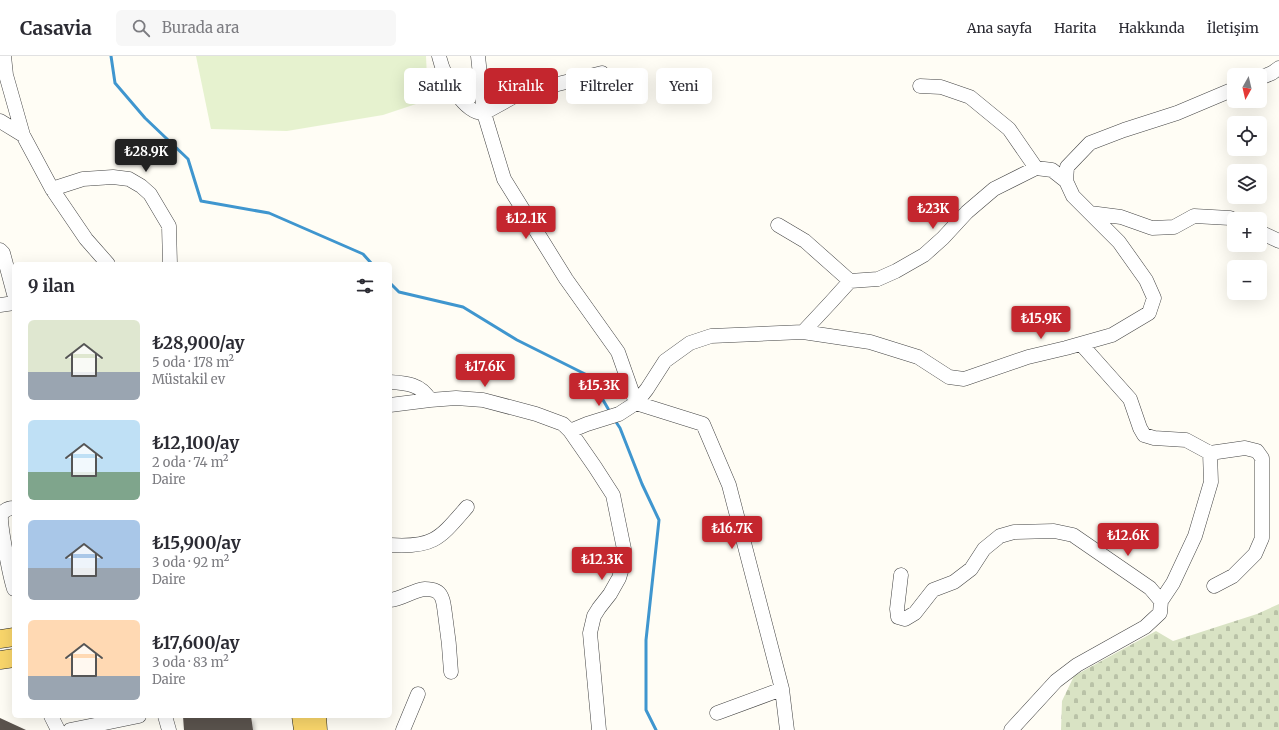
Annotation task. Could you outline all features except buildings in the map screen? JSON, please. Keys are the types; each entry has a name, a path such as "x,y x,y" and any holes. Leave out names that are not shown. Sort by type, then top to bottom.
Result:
{"main road":[{"path":"0,639 12,636"},
{"path":"0,660 12,658"},
{"path":"301,718 303,730"},
{"path":"317,718 318,730"}],"street":[{"path":"4,56 6,75 24,135 52,189 86,239 106,262"},
{"path":"439,56 446,77 460,97 474,112 479,114 484,113 512,97 566,82"},
{"path":"478,56 484,113 504,179 566,279 618,352 636,403"},
{"path":"1267,75 1279,68"},
{"path":"920,86 941,87 970,97 1010,129 1036,168"},
{"path":"1066,181 1067,167 1090,143 1124,130 1177,113 1227,92"},
{"path":"0,121 24,135"},
{"path":"570,431 619,414 636,403 665,361 690,343 711,336 803,332 870,342 918,357 949,377 964,380 1028,356 1081,344 1112,335 1149,313 1154,298 1146,280 1119,242 1073,196 1066,181 1052,170 1036,168 994,189 967,212 944,238 924,255 896,271 878,279 850,281 803,332"},
{"path":"52,189 83,179 98,178 129,179 141,186 150,194 169,226 170,262"},
{"path":"1090,213 1122,217 1152,228 1174,227 1194,216 1227,218"},
{"path":"778,225 805,241 850,281"},
{"path":"1267,235 1279,241"},
{"path":"0,250 3,253 12,287"},
{"path":"0,305 12,303"},
{"path":"1081,344 1130,399 1144,435 1154,438 1186,440 1210,453 1245,448 1257,451 1262,458 1262,538 1255,554 1233,576 1214,586"},
{"path":"392,382 417,386 425,392 430,400"},
{"path":"392,405 456,398 483,400 536,414 563,424 570,431 613,496 624,549 622,568 615,586 594,616 590,633 599,730"},
{"path":"636,403 702,424 729,485 782,689 787,730"},
{"path":"1011,730 1056,681 1077,665 1145,627 1160,613 1161,601 1173,583 1195,536 1211,482 1210,453"},
{"path":"392,545 406,546 423,544 437,539 448,530 467,507"},
{"path":"12,508 5,510 0,518 9,574 12,583"},
{"path":"901,575 897,609 898,617 905,619 914,613 934,590 954,582 972,569 984,549 1000,536 1014,532 1054,531 1073,535 1150,588 1161,601"},
{"path":"392,600 401,598 423,589 433,590 439,594 444,604 449,638 451,672"},
{"path":"718,712 782,689"},
{"path":"404,730 418,694"},
{"path":"52,718 58,730"},
{"path":"70,730 129,718"},
{"path":"166,718 169,730"}],"green space":[{"path":"196,56 426,56 427,68 404,68 404,104 416,104 383,115 287,131 211,129"},
{"path":"1279,604 1279,730 1061,730 1062,701 1074,676 1156,631 1173,641 1257,614"}],"waterway":[{"path":"111,56 115,83 145,118 188,159 201,201 269,213 363,254 370,262"},
{"path":"392,285 399,292 463,307 517,340 589,376 610,412"},
{"path":"614,419 620,428 642,484 659,520 646,640 646,710 656,730"}]}
